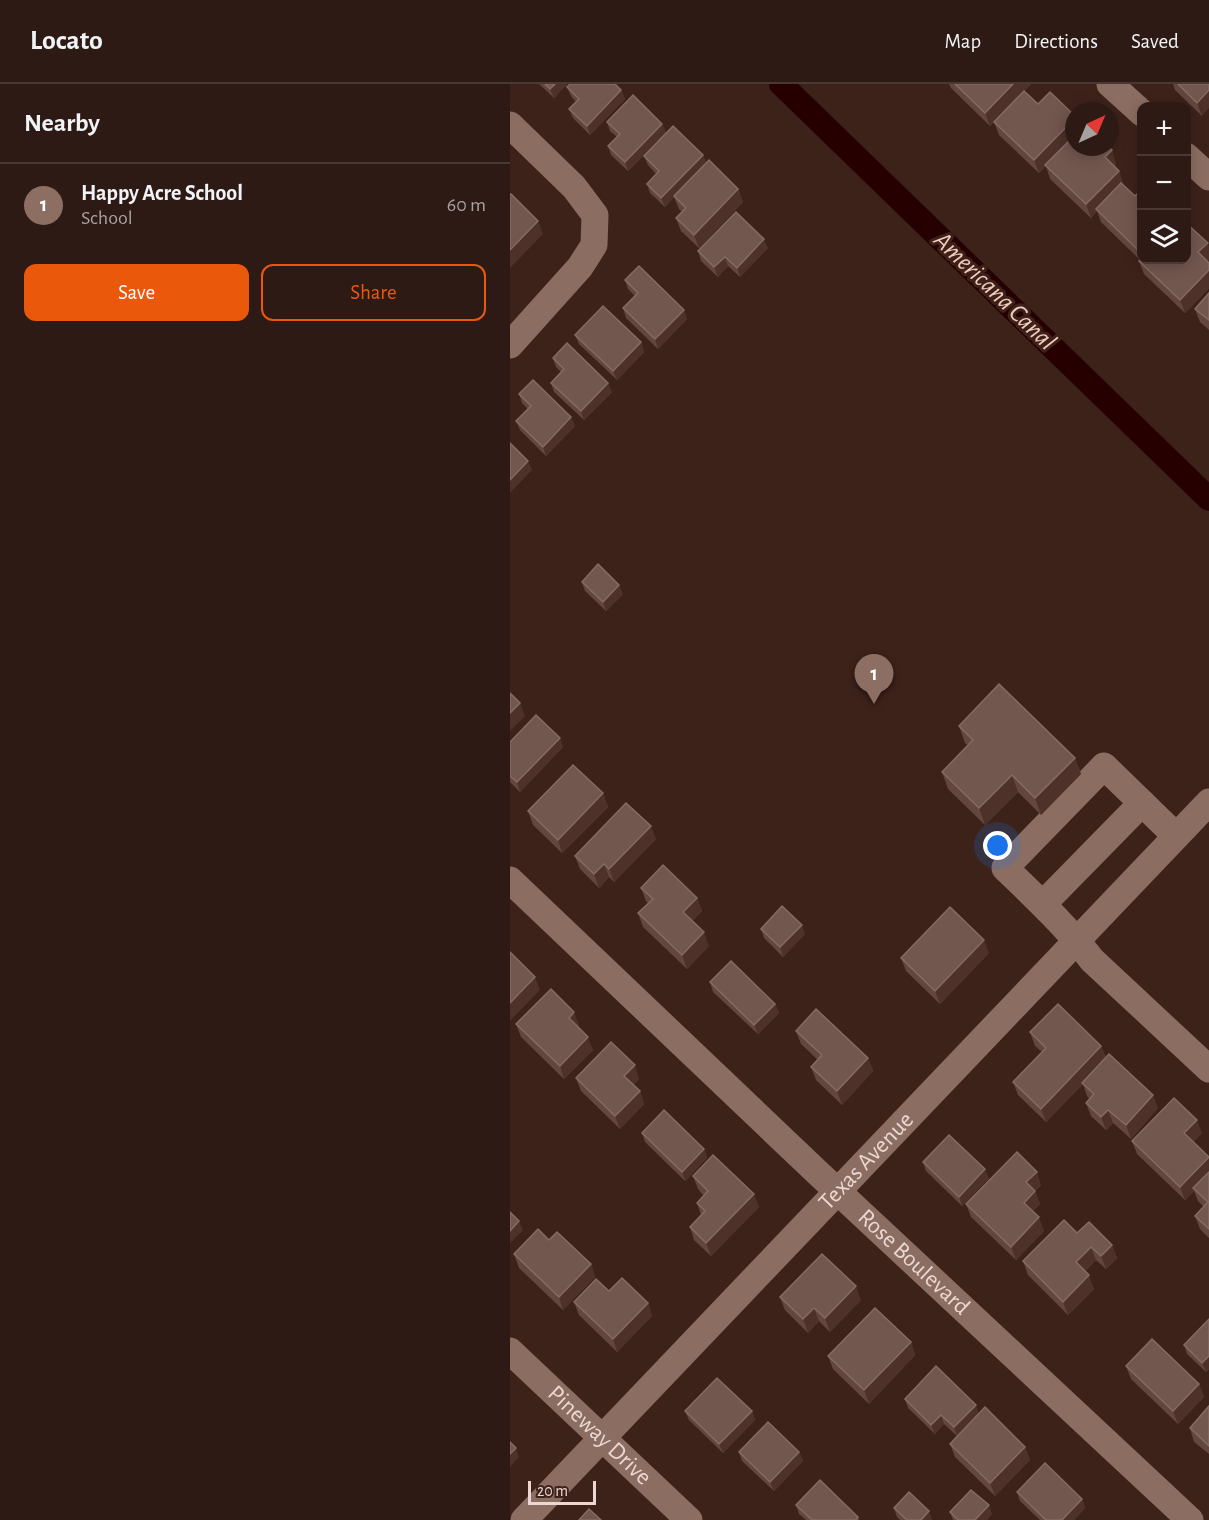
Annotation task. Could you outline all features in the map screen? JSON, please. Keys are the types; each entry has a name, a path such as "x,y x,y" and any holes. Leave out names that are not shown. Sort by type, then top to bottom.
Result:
{"street":[{"path":"1110,84 1137,108"},
{"path":"510,125 574,187 595,215 594,245 580,267 510,345"},
{"path":"1191,161 1209,177"},
{"path":"1176,836 1104,766 1005,868 1043,904 1077,940 1092,960 1209,1069"},
{"name":"Texas Avenue","path":"524,1520 1209,802"},
{"path":"1043,904 1142,803"},
{"name":"Rose Boulevard","path":"510,880 838,1192 1190,1520"},
{"name":"Pineway Drive","path":"510,1351 689,1520"}],"building":[{"path":"545,84 555,84 550,89"},
{"path":"570,84 615,84 621,90 587,126 569,109 579,99 567,87"},
{"path":"955,84 1013,84 985,113"},
{"path":"1178,84 1209,84 1209,90 1197,103"},
{"path":"1024,91 1038,104 1050,92 1065,106 1065,128 1034,160 994,122"},
{"path":"633,95 662,124 625,162 608,146 620,134 607,122"},
{"path":"673,126 703,155 661,198 647,184 659,171 644,156"},
{"path":"1065,145 1065,156 1106,156 1119,171 1086,204 1045,165"},
{"path":"709,160 738,189 694,235 676,218 686,208 674,196"},
{"path":"1121,183 1135,196 1137,194 1137,249 1096,209"},
{"path":"510,194 538,221 510,250"},
{"path":"736,212 764,239 737,268 725,257 714,267 698,251"},
{"path":"1191,228 1208,243 1198,252 1209,263 1209,270 1180,300 1142,264 1191,264"},
{"path":"639,266 684,310 655,339 623,308 638,293 625,280"},
{"path":"1209,293 1209,320 1195,309"},
{"path":"603,306 641,342 613,371 575,335"},
{"path":"567,343 608,383 581,411 551,383 564,369 553,358"},
{"path":"533,380 571,417 543,447 516,421 531,406 519,394"},
{"path":"510,443 528,461 510,480"},
{"path":"598,564 619,585 603,602 582,582"},
{"path":"999,684 1075,758 1035,798 1012,775 979,808 942,772 973,740 959,726"},
{"path":"510,693 520,703 510,713"},
{"path":"536,715 560,738 517,782 510,776 510,742"},
{"path":"573,765 603,793 558,840 528,811"},
{"path":"626,803 651,826 609,869 604,864 594,874 575,856"},
{"path":"663,865 697,898 683,912 704,932 682,955 638,913 653,899 641,888"},
{"path":"782,906 802,925 780,947 761,929"},
{"path":"950,907 984,940 935,991 901,958"},
{"path":"510,952 535,977 510,1003"},
{"path":"731,961 775,1004 754,1025 710,982"},
{"path":"551,989 574,1012 569,1018 588,1037 560,1066 516,1024"},
{"path":"1058,1004 1101,1046 1041,1109 1013,1082 1046,1048 1030,1032"},
{"path":"816,1009 868,1058 837,1091 811,1067 822,1055 796,1031"},
{"path":"611,1042 635,1065 624,1076 640,1091 615,1116 576,1078"},
{"path":"1109,1054 1153,1095 1126,1125 1108,1110 1101,1117 1086,1103 1094,1094 1082,1083"},
{"path":"1174,1098 1197,1120 1184,1133 1209,1157 1180,1187 1132,1141"},
{"path":"664,1110 704,1149 682,1172 642,1133"},
{"path":"949,1135 985,1169 959,1197 923,1162"},
{"path":"1017,1152 1037,1172 1026,1182 1035,1191 1024,1203 1039,1217 1011,1247 966,1204"},
{"path":"713,1155 754,1194 706,1243 690,1227 705,1211 697,1203 708,1191 693,1176"},
{"path":"1209,1172 1209,1229 1195,1216 1208,1202 1193,1188"},
{"path":"510,1212 519,1221 510,1231"},
{"path":"1064,1220 1077,1233 1089,1222 1112,1245 1101,1256 1091,1247 1076,1262 1089,1275 1063,1302 1023,1261"},
{"path":"538,1229 549,1240 557,1232 591,1264 559,1297 514,1254"},
{"path":"822,1254 856,1286 825,1318 814,1308 803,1319 780,1297"},
{"path":"622,1278 648,1303 613,1339 574,1302 596,1279 609,1291"},
{"path":"875,1308 911,1342 864,1390 828,1356"},
{"path":"1209,1319 1209,1356 1202,1363 1184,1345"},
{"path":"1152,1339 1199,1384 1173,1411 1126,1366"},
{"path":"936,1366 976,1405 954,1427 941,1415 931,1425 905,1399"},
{"path":"717,1378 752,1411 719,1444 685,1411"},
{"path":"1209,1406 1209,1446 1190,1428"},
{"path":"985,1407 1025,1447 990,1483 950,1444"},
{"path":"768,1422 799,1452 770,1482 739,1452"},
{"path":"510,1442 516,1448 510,1454"},
{"path":"1045,1463 1082,1499 1062,1520 1046,1520 1017,1492"},
{"path":"820,1480 858,1517 856,1520 812,1520 796,1505"},
{"path":"971,1490 989,1505 975,1520 958,1520 950,1512"},
{"path":"909,1492 929,1511 921,1520 907,1520 894,1508"},
{"path":"589,1509 601,1520 579,1520"}],"waterway":[{"name":"Americana Canal","path":"781,84 1209,499"}],"place":[{"name":"Happy Acre School","path":"874,704"}]}
